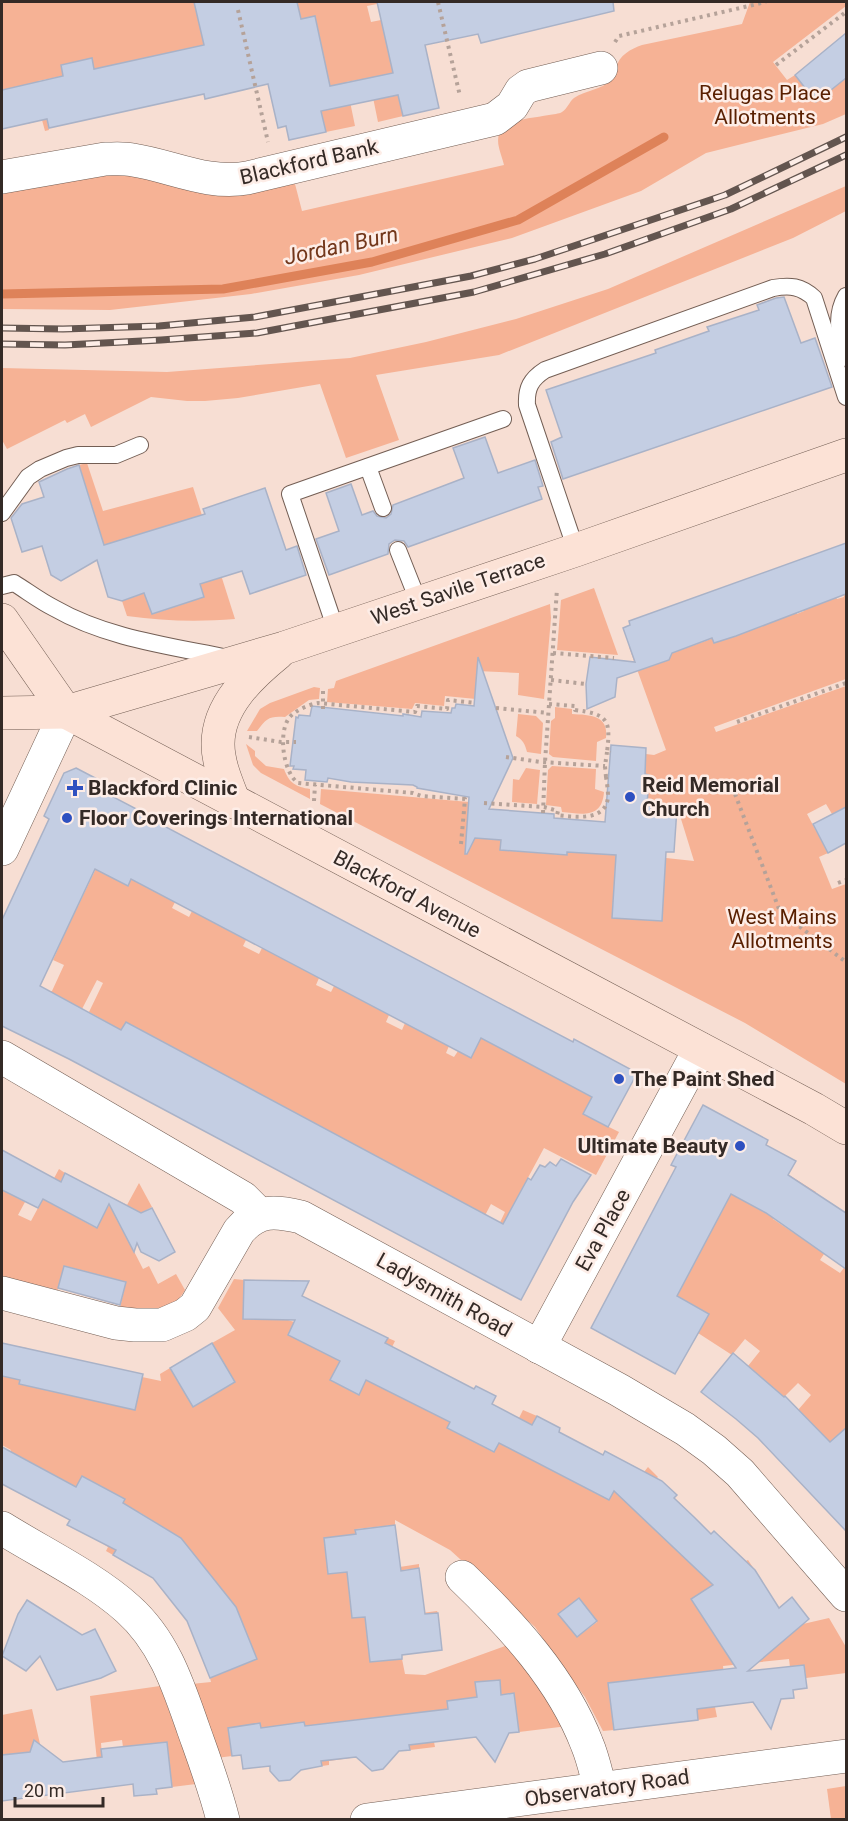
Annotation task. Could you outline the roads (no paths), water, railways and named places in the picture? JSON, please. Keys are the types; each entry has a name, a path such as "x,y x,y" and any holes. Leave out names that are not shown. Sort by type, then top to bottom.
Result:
{"street":[{"name":"Blackford Bank","path":"2,177 105,159 133,160 218,180 247,178 500,116 512,106 528,86 601,68"},
{"name":"West Savile Terrace","path":"66,712 284,648 568,553 846,455"},
{"name":"Blackford Avenue","path":"2,620 66,712 814,1108 846,1128"},
{"path":"234,802 220,761 218,742 222,724 232,699 241,687 284,648"},
{"path":"2,713 66,712 2,849"},
{"name":"Eva Place","path":"539,1347 700,1049"},
{"path":"2,1057 243,1198 259,1214 247,1221 239,1230 195,1307 185,1315 162,1325 116,1323 2,1293"},
{"name":"Ladysmith Road","path":"259,1214 273,1212 301,1217 685,1429 714,1450 755,1489 846,1594"},
{"path":"2,1528 113,1597 141,1621 164,1654 181,1693 215,1789 223,1820"},
{"path":"462,1577 518,1634 553,1682 580,1727 600,1788"},
{"name":"Observatory Road","path":"367,1820 846,1756"}],"lane":[{"path":"568,553 527,405 529,385 535,376 545,370 762,292 788,285 801,288 814,298 846,398"},
{"path":"846,296 841,306 838,322 846,358"},
{"path":"336,630 290,494 503,419"},
{"path":"2,513 28,477 40,469 78,455 116,455 140,445"},
{"path":"368,467 383,508"},
{"path":"398,550 419,603"},
{"path":"2,586 14,583 54,609 105,630 240,660"}],"waterway":[{"name":"Jordan Burn","path":"2,294 223,289 372,262 518,220 664,137"}],"railway":[{"path":"2,328 159,326 255,317 471,276 535,259 725,195 846,137"},
{"path":"2,344 65,345 257,333 474,292 605,254 731,209 846,155"}],"place":[{"name":"Blackford Clinic","path":"75,788"},
{"name":"Reid Memorial Church","path":"630,797"},
{"name":"Floor Coverings International","path":"67,818"},
{"name":"The Paint Shed","path":"619,1079"},
{"name":"Ultimate Beauty","path":"740,1146"}],"park label":[{"name":"Relugas Place Allotments","path":"765,105"},
{"name":"West Mains Allotments","path":"782,929"}]}
